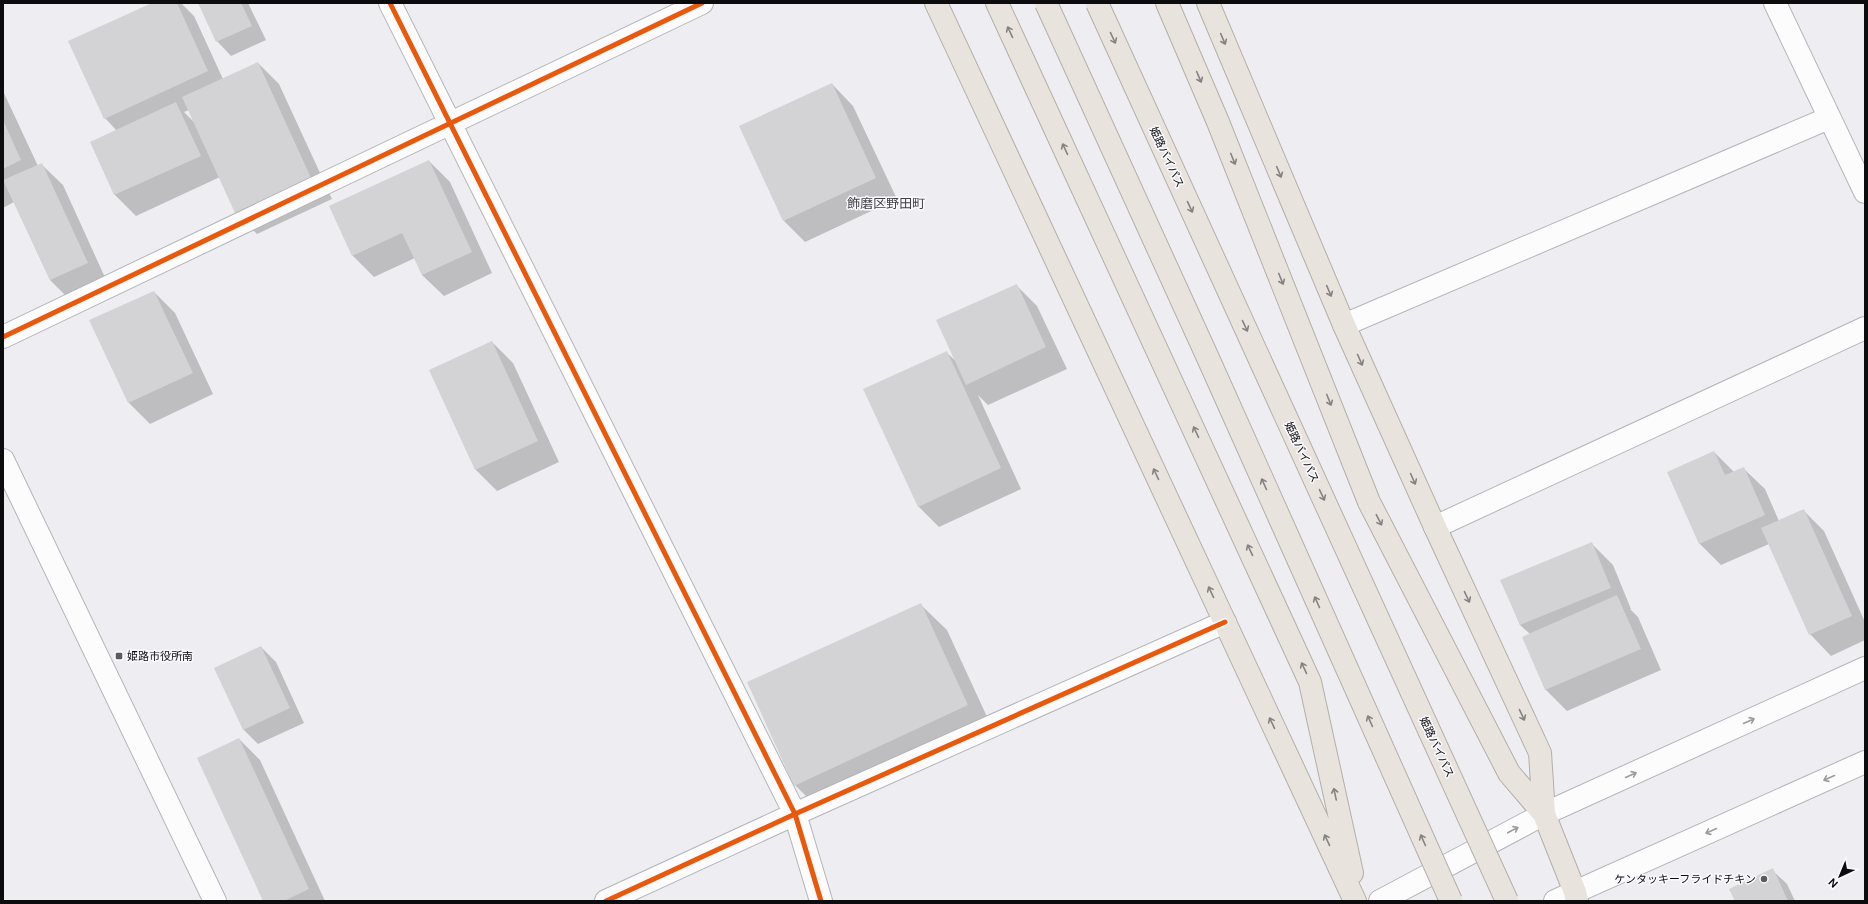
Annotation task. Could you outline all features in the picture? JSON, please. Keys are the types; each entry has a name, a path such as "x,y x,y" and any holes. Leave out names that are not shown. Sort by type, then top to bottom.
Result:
{"highway":[{"path":"936,3 1356,901"},
{"path":"997,3 1310,682 1356,901"},
{"path":"1046,3 1451,901"},
{"name":"姫路バイパス","path":"1097,3 1507,901"},
{"path":"1167,3 1218,122 1369,502 1509,773 1544,814"},
{"path":"1208,3 1344,325 1435,527 1540,753 1544,814 1577,898"}],"street":[{"path":"390,3 795,814 821,901"},
{"path":"3,337 702,3"},
{"path":"1775,3 1865,192"},
{"path":"1344,325 1829,118"},
{"path":"1435,527 1865,328"},
{"path":"3,460 215,901"},
{"path":"606,901 795,814 1225,622"},
{"path":"1380,901 1544,814 1865,668"},
{"path":"1555,901 1577,898 1865,762"}],"building":[{"path":"152,3 177,3 208,71 104,119 68,41"},
{"path":"198,3 241,3 252,26 216,42"},
{"path":"258,62 311,178 235,213 182,97"},
{"path":"832,83 876,178 783,221 739,126"},
{"path":"176,102 201,156 114,195 90,142"},
{"path":"3,120 21,160 3,169"},
{"path":"429,160 472,252 422,275 402,233 352,256 329,206"},
{"path":"42,163 88,263 50,280 3,180"},
{"path":"1017,284 1046,347 966,385 936,320"},
{"path":"154,291 193,373 128,403 89,320"},
{"path":"492,341 538,441 475,470 429,370"},
{"path":"947,351 1001,468 918,507 863,389"},
{"path":"1714,451 1725,475 1744,467 1765,515 1699,544 1667,472"},
{"path":"1804,509 1852,616 1809,635 1761,528"},
{"path":"1592,542 1611,588 1520,625 1500,580"},
{"path":"1617,595 1641,649 1545,690 1522,637"},
{"path":"921,603 968,705 794,786 747,682"},
{"path":"261,646 290,708 243,730 214,668"},
{"path":"239,738 309,889 284,901 263,901 197,758"},
{"name":"ケンタッキーフライドチキン","path":"1773,868 1788,901 1735,901 1729,889"}],"cycle path":[{"path":"390,3 795,814 821,901"},
{"path":"3,337 702,3"},
{"path":"606,901 795,814 1225,622"}],"place":[{"name":"姫路市役所南","path":"119,656"},
{"name":"ケンタッキーフライドチキン","path":"1764,879"}],"district":[{"name":"飾磨区野田町","path":"886,203"}]}
